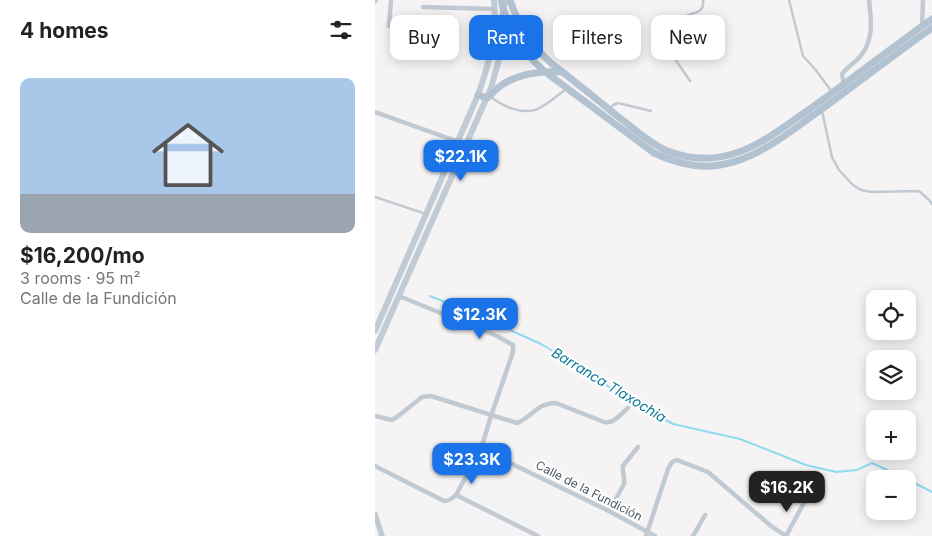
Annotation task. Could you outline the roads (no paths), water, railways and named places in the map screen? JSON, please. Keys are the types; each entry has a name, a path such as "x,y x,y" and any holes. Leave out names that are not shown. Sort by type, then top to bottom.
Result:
{"main road":[{"path":"375,331 478,95 486,72 491,47 495,9 494,0"},
{"path":"501,0 513,34 531,60 544,71 654,153 671,161 698,166 728,163 755,153 822,109 932,28"},
{"path":"375,350 488,97 501,52 503,9 506,0"},
{"path":"510,0 525,35 542,55 562,72 645,138 665,149 687,157 707,159 730,154 755,145 833,93 932,19"},
{"path":"488,97 500,86 513,79 544,71 562,72"},
{"path":"478,95 488,97"},
{"path":"397,280 404,284"}],"street":[{"path":"389,26 391,0"},
{"path":"844,85 842,74 862,55 869,43 871,22 869,0"},
{"path":"922,26 923,0"},
{"path":"423,7 495,9"},
{"path":"375,112 459,142"},
{"path":"375,466 444,500 452,499 481,449 514,349 513,346 497,336 399,296"},
{"path":"375,416 392,420 422,397 431,396 517,423 542,405 549,403 556,403 609,423 628,408"},
{"path":"609,512 624,484 623,466 638,447"},
{"name":"Calle de la Fundición","path":"481,449 609,512 647,534 655,536"},
{"path":"647,534 670,465 677,460 708,472 771,526 786,536 806,499"},
{"path":"456,495 538,536"},
{"path":"375,514 383,536"},
{"path":"693,536 705,515"}],"lane":[{"path":"690,80 668,45 673,26 681,17 703,8 703,0"},
{"path":"789,0 803,56 833,93"},
{"path":"488,97 510,108 527,111 537,110 567,89"},
{"path":"610,110 613,105 618,103 651,111"},
{"path":"822,109 832,158 839,170 853,185 861,190 873,192 919,191 932,204"},
{"path":"375,197 427,214"}],"waterway":[{"name":"Barranca Tlaxochia","path":"430,296 541,344 588,372 625,398 673,424 740,439 806,465 836,472 857,470 872,463 887,470"},
{"name":"Barranca Tlaxochia","path":"916,484 932,492"}]}
